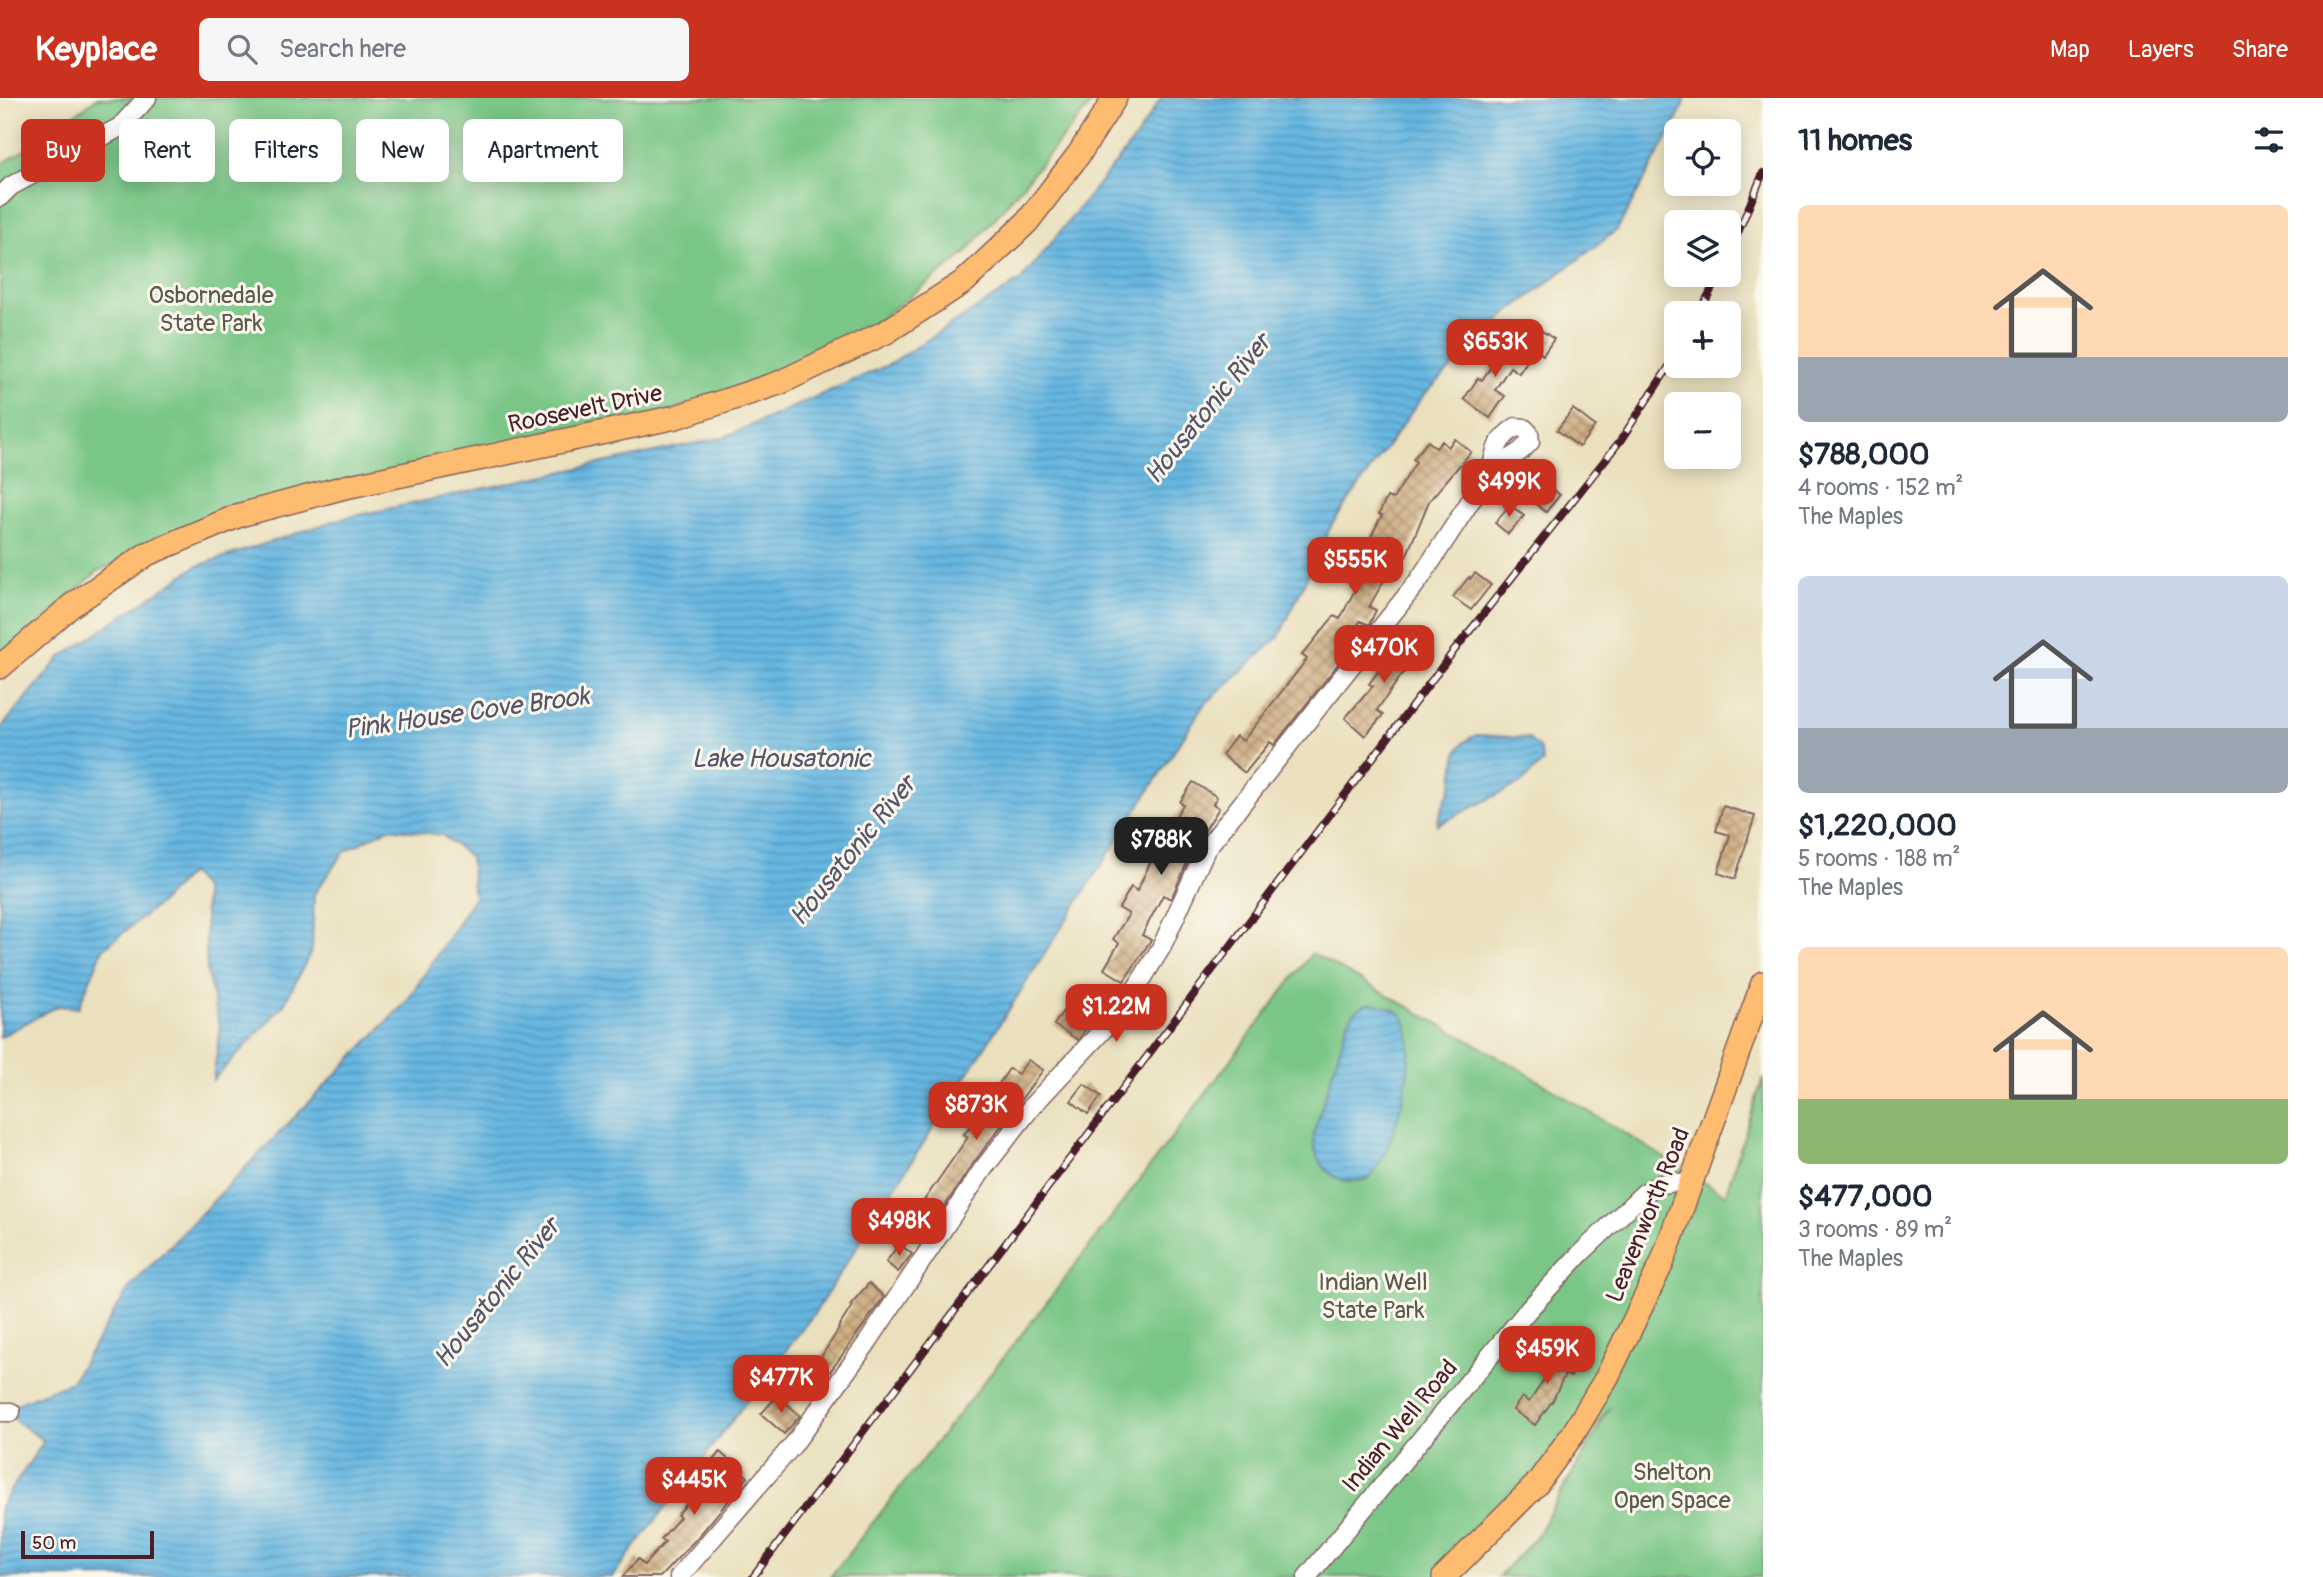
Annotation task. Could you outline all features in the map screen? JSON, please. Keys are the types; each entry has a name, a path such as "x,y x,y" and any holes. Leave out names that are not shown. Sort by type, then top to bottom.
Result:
{"main road":[{"name":"Roosevelt Drive","path":"0,667 72,606 147,554 240,514 345,486 676,416 779,383 886,332 965,281 1027,222 1079,154 1115,98"},
{"name":"Leavenworth Road","path":"1444,1577 1536,1485 1573,1434 1607,1377 1661,1263 1763,983"}],"street":[{"path":"0,197 11,186 120,127 147,98"},
{"path":"679,1577 793,1445 867,1343 983,1169 1024,1115 1126,1005 1161,948 1206,849 1419,580 1492,467"},
{"name":"Indian Well Road","path":"1307,1577 1528,1310 1580,1254 1644,1193 1661,1184 1675,1182 1690,1185"}],"green space":[{"name":"Osbornedale State Park","path":"97,98 1096,98 964,255 854,339 758,384 619,426 162,539 98,571 0,658 0,165 21,152 21,182 105,182 105,119 69,119"},
{"name":"Indian Well State Park","path":"1312,953 1513,1065 1725,1195 1763,1078 1763,1577 1498,1577 1536,1537 1610,1407 1565,1467 1447,1577 830,1577 1047,1302"}],"water":[{"name":"Lake Housatonic","path":"1161,98 1686,98 1677,119 1664,119 1664,144 1617,230 1509,312 1423,396 1332,524 1279,637 1203,706 816,1311 612,1577 0,1577 0,1506 44,1441 16,1421 11,1412 16,1404 71,1382 130,1287 407,1001 474,898 470,857 442,835 389,828 344,852 314,894 312,950 283,1006 213,1080 220,1029 207,971 204,889 190,873 160,903 103,949 78,1008 57,1006 0,1037 0,729 60,658 197,566 340,519 725,437 888,365 1021,280 1135,139"},
{"path":"1477,735 1528,738 1539,748 1543,762 1521,783 1437,825 1451,787 1458,750 1468,739"},
{"path":"1369,1003 1383,1005 1403,1017 1408,1031 1407,1075 1395,1125 1378,1167 1368,1179 1345,1180 1335,1177 1321,1164 1314,1144 1314,1132 1348,1022 1356,1010"}],"building":[{"path":"1536,327 1554,339 1543,355 1526,342"},
{"path":"1503,340 1529,358 1519,373 1510,367 1495,390 1505,396 1490,418 1464,399 1478,378 1482,380 1497,358 1492,355"},
{"path":"1573,409 1595,426 1579,447 1557,430"},
{"path":"1455,439 1471,452 1429,501 1406,557 1399,554 1369,607 1376,610 1369,625 1360,621 1340,658 1342,659 1274,745 1270,742 1245,773 1222,755 1236,736 1243,741 1307,659 1302,655 1334,616 1340,619 1360,580 1354,577 1369,550 1365,548 1382,515 1379,514 1387,497 1393,499 1416,462 1413,459 1428,441 1436,448 1442,441 1448,447"},
{"path":"1541,481 1560,495 1546,512 1528,498"},
{"path":"1510,505 1524,516 1508,534 1495,523"},
{"path":"1475,573 1491,585 1471,610 1453,597"},
{"path":"1405,635 1424,651 1401,676 1377,710 1383,715 1365,736 1345,718 1373,686 1369,684"},
{"path":"1193,782 1217,797 1213,804 1219,808 1193,849 1171,899 1163,895 1142,935 1151,940 1124,981 1104,969 1119,943 1113,939 1129,914 1119,908 1131,887 1137,891 1163,835 1183,805 1180,802"},
{"path":"1723,806 1755,816 1735,879 1718,873 1730,835 1716,831"},
{"path":"1063,1011 1088,1026 1078,1040 1054,1025"},
{"path":"1028,1060 1043,1070 974,1162 933,1224 930,1222 920,1235 907,1225 968,1137 964,1134 989,1102 987,1101 1009,1069 1018,1074"},
{"path":"1084,1084 1101,1096 1088,1114 1071,1101"},
{"path":"899,1244 912,1254 898,1272 886,1262"},
{"path":"869,1283 884,1297 816,1391 799,1379 810,1363 815,1366 839,1329 852,1306 850,1305"},
{"path":"1553,1349 1578,1362 1571,1377 1565,1374 1553,1400 1535,1425 1513,1410 1522,1397 1529,1402 1548,1374 1538,1368"},
{"path":"778,1395 800,1416 784,1434 761,1414"},
{"path":"720,1452 748,1477 698,1537 660,1577 622,1577 638,1559 644,1565 665,1542 661,1539 680,1517 677,1515 711,1476 704,1470"}],"railway":[{"path":"1741,225 1763,173"},
{"path":"1705,301 1713,287"},
{"path":"753,1577 1450,656 1620,441 1664,374"}],"water label":[{"name":"Housatonic River","path":"1208,409"},
{"name":"Pink House Cove Brook","path":"467,713"},
{"name":"Housatonic River","path":"853,851"},
{"name":"Housatonic River","path":"497,1293"}],"park label":[{"name":"Shelton Open Space","path":"1672,1486"}]}
